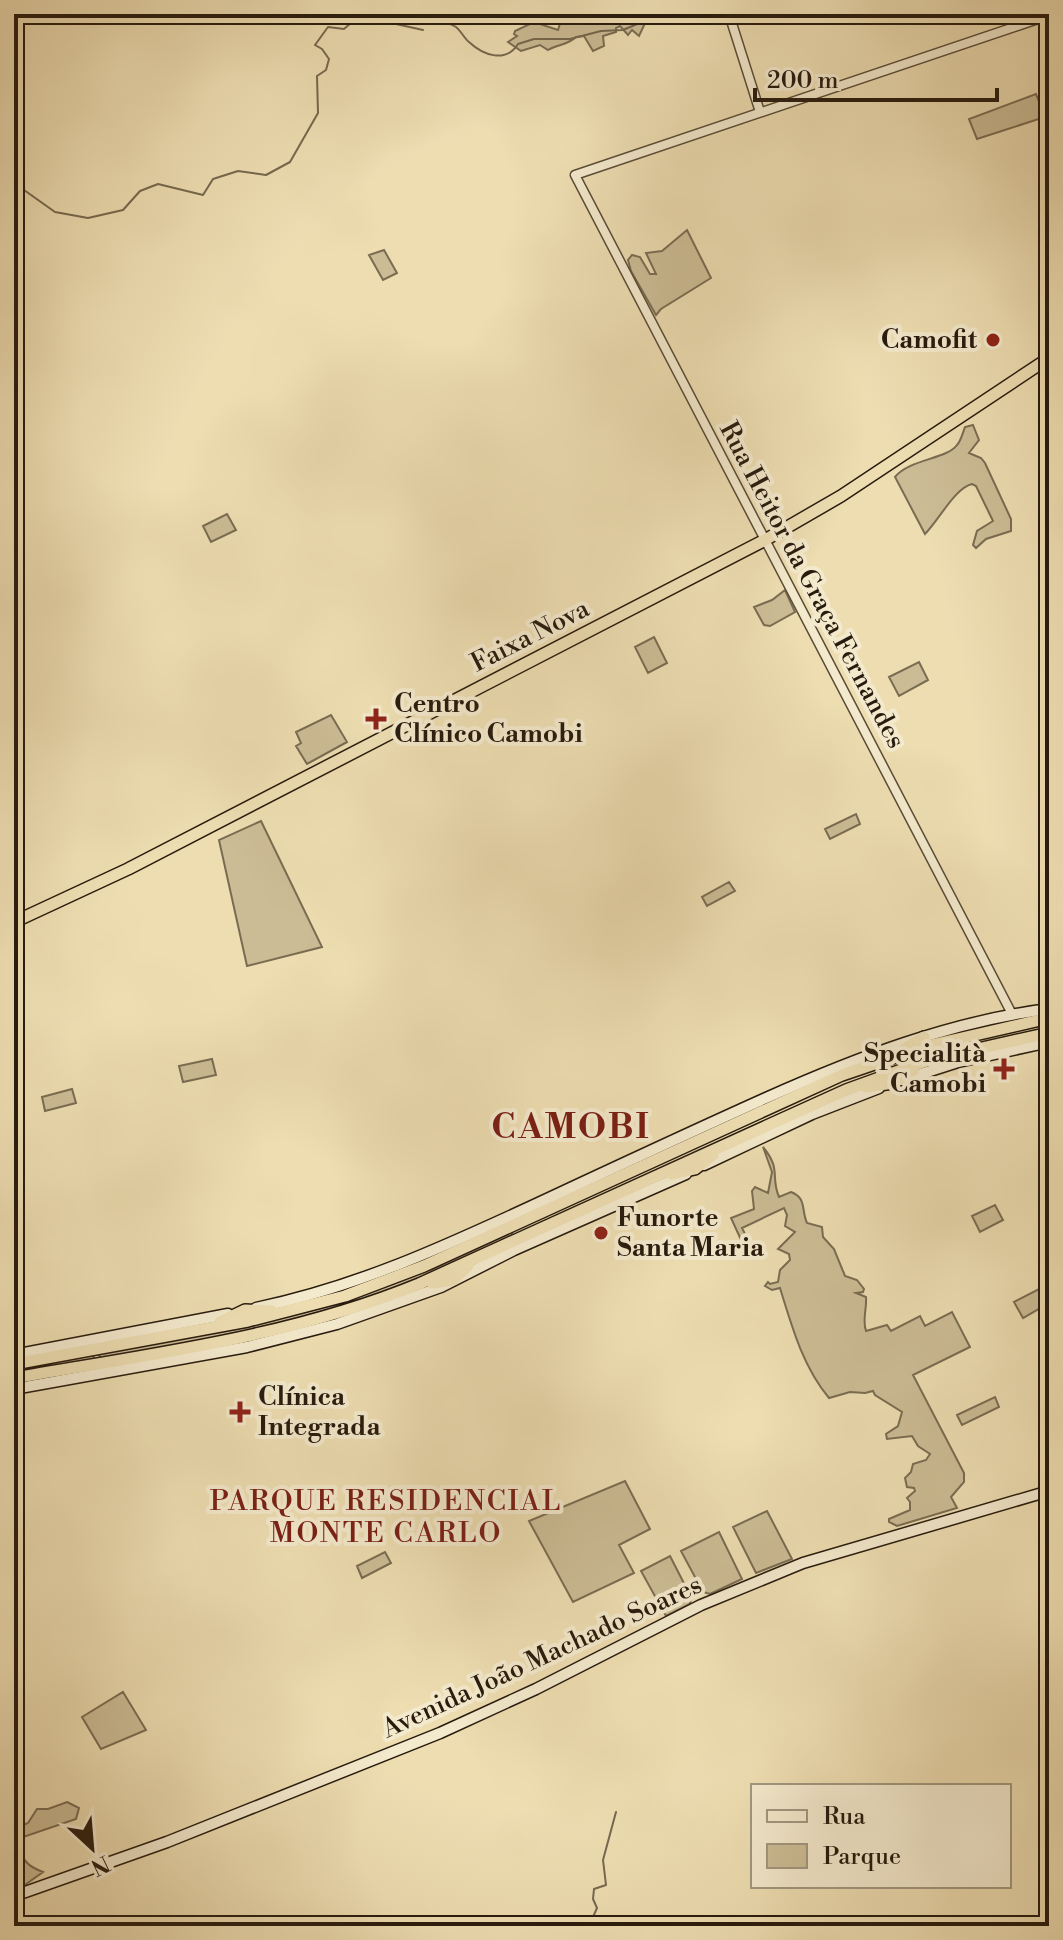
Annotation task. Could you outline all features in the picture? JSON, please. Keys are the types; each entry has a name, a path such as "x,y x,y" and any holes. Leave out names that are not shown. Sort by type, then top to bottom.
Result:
{"highway":[{"name":"Faixa Nova","path":"14,922 128,869 765,540 841,496 1049,358"},
{"path":"14,1364 289,1312 397,1277 802,1092 883,1060 1010,1020 1049,1018"},
{"path":"994,1044 1010,1020"},
{"path":"14,1378 223,1342 348,1310 513,1245 846,1090 929,1060 1049,1033"},
{"path":"883,1060 924,1037"},
{"path":"846,1090 893,1083 929,1060"},
{"path":"652,1178 695,1169 729,1142"},
{"path":"535,1214 549,1198 569,1199"},
{"path":"513,1245 523,1219"},
{"path":"419,1284 453,1280 475,1259"},
{"path":"203,1330 245,1310 289,1312"},
{"path":"14,1387 48,1372"}],"main road":[{"path":"14,1355 174,1326 309,1297 393,1269 797,1084 924,1037 1049,1009"},
{"path":"14,1387 277,1340 351,1319 453,1280 513,1245 695,1169 812,1114 958,1062 1049,1042"},
{"name":"Avenida João Machado Soares","path":"14,1896 167,1842 440,1733 536,1689 701,1605 790,1569 1049,1491"}],"street":[{"path":"729,14 760,112 1037,16"},
{"name":"Rua Heitor da Graça Fernandes","path":"760,112 575,175 919,832 1010,1020"}],"green space":[{"path":"563,14 581,14 580,22 583,23 592,17 591,14 679,14 661,21 656,18 646,21 639,36 632,30 628,35 620,26 616,32 603,36 604,46 593,51 584,36 548,50 540,45 521,51 508,42 517,36 515,31 534,22 558,30"},
{"path":"1036,94 1045,117 977,139 969,119"},
{"path":"687,230 711,278 656,315 628,260 632,255 640,257 650,274 656,274 646,253 662,251"},
{"path":"384,250 397,273 383,280 369,255"},
{"path":"973,425 979,440 969,453 985,463 1011,519 1011,531 986,539 976,548 973,545 977,531 993,521 976,486 972,484 959,492 925,534 895,477 910,466 952,450 960,441 965,427"},
{"path":"227,514 236,530 211,542 203,526"},
{"path":"785,590 795,612 770,626 764,625 754,607 772,600"},
{"path":"654,637 667,663 648,673 635,647"},
{"path":"919,662 928,680 899,696 889,677"},
{"path":"331,715 347,742 307,764 296,746 301,743 296,732"},
{"path":"856,814 860,824 830,839 825,829"},
{"path":"261,821 322,947 247,966 219,840"},
{"path":"729,882 735,891 707,906 702,897"},
{"path":"212,1059 216,1075 183,1082 179,1066"},
{"path":"72,1089 76,1103 45,1111 42,1097"},
{"path":"763,1147 774,1167 779,1197 791,1192 799,1198 807,1223 822,1227 823,1237 834,1249 845,1276 857,1280 864,1289 856,1293 866,1297 866,1331 887,1325 891,1331 920,1316 925,1326 952,1312 970,1347 913,1375 964,1473 964,1482 951,1497 957,1508 897,1526 889,1522 889,1519 910,1510 907,1498 915,1491 907,1487 905,1478 913,1464 926,1460 930,1454 918,1446 912,1436 887,1439 886,1434 898,1426 902,1412 873,1391 850,1392 829,1398 812,1373 799,1346 780,1288 772,1290 765,1286 768,1282 778,1282 780,1270 790,1260 789,1254 778,1249 795,1232 785,1226 787,1215 784,1208 742,1228 758,1250 754,1254 748,1255 731,1218 754,1209 752,1191 755,1187 768,1193 772,1172"},
{"path":"995,1205 1003,1220 980,1232 972,1216"},
{"path":"514,1228 511,1236 461,1260 332,1310 255,1330 100,1359 99,1353 229,1330 357,1296"},
{"path":"1039,1289 1047,1304 1023,1318 1014,1302"},
{"path":"93,1354 94,1360 14,1375 14,1368"},
{"path":"995,1397 999,1407 962,1425 957,1415"},
{"path":"625,1481 650,1529 619,1545 634,1573 573,1602 529,1521"},
{"path":"767,1511 792,1559 756,1573 733,1527"},
{"path":"719,1532 742,1579 710,1594 703,1592 681,1551"},
{"path":"385,1552 391,1563 362,1578 357,1566"},
{"path":"670,1556 691,1597 690,1604 666,1616 641,1571"},
{"path":"123,1692 146,1730 101,1749 82,1717"},
{"path":"67,1802 79,1808 76,1819 23,1837 19,1845 24,1859 43,1872 22,1887 14,1887 14,1829 28,1823 37,1809 48,1809"}],"waterway":[{"path":"14,187 24,190 55,212 88,218 123,210 140,191 158,184 203,195 213,179 238,171 266,175 290,162 318,113 317,76 326,70 329,59 315,45 328,27 344,29 352,22 363,24 375,14"},
{"path":"376,14 396,24 423,30"},
{"path":"439,20 456,27 481,51 501,55 507,54 518,44 534,39 570,39 601,31 623,30 649,19 673,14"},
{"path":"589,1926 597,1908 593,1899 594,1889 606,1885 603,1860 616,1812"}],"place":[{"name":"Camofit","path":"993,340"},
{"name":"Centro Clínico Camobi","path":"376,719"},
{"name":"Specialità Camobi","path":"1004,1069"},
{"name":"Funorte Santa Maria","path":"601,1233"},
{"name":"Clínica Integrada","path":"240,1412"}],"district":[{"name":"CAMOBI","path":"571,1128"},
{"name":"PARQUE RESIDENCIAL MONTE CARLO","path":"386,1517"}]}
